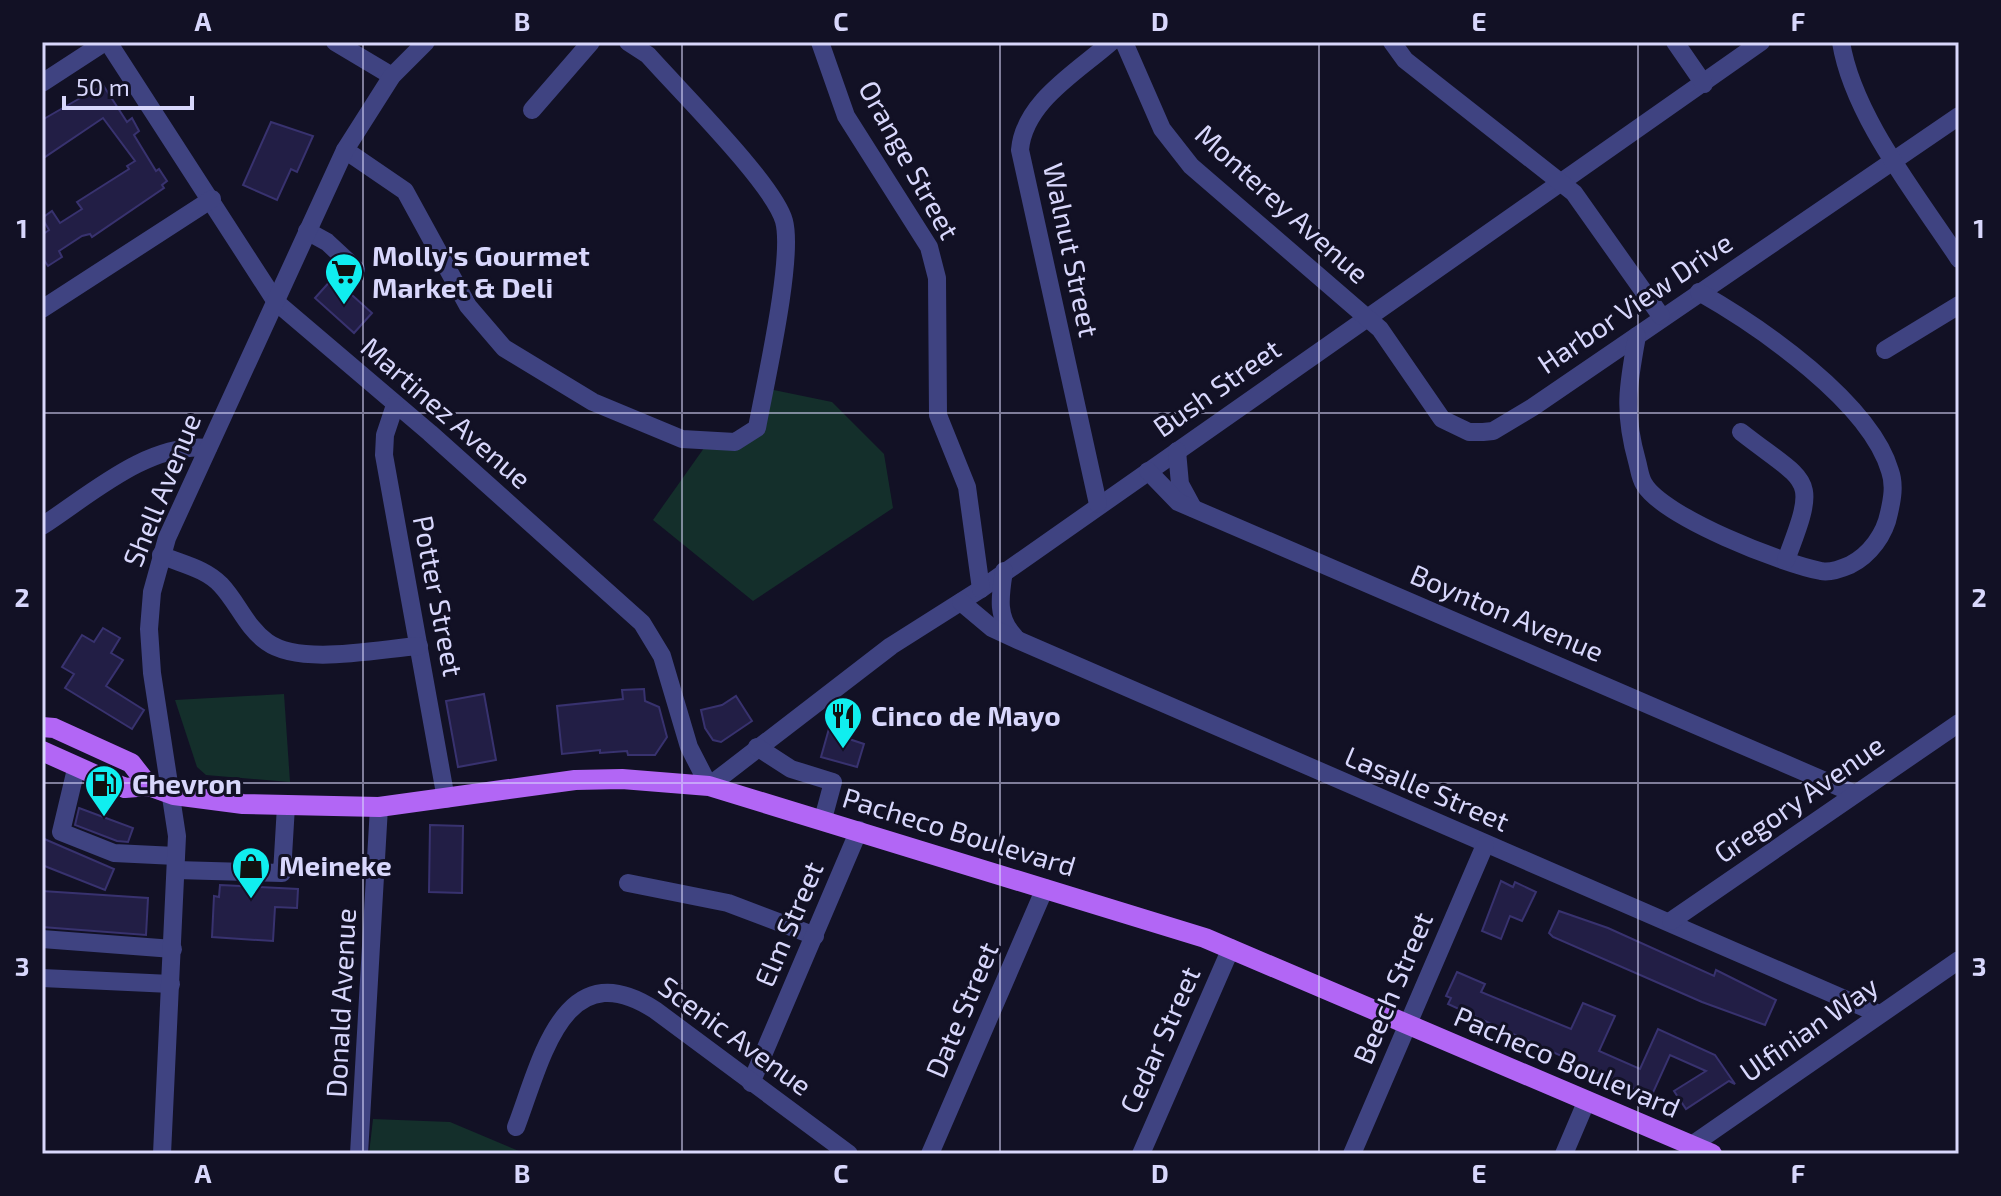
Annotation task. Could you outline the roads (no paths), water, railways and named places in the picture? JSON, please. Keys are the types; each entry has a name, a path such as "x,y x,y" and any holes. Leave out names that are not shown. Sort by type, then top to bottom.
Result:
{"main road":[{"name":"Pacheco Boulevard","path":"42,727 54,728 131,763 149,786"},
{"name":"Pacheco Boulevard","path":"42,751 76,769 125,788 149,786 174,795 286,806 379,807 575,780 622,779 709,786 859,830 1231,948 1712,1154"}],"street":[{"path":"42,83 106,42"},
{"name":"Martinez Avenue","path":"106,42 212,199 276,302 642,623 662,656 689,747 709,786"},
{"path":"335,42 392,76"},
{"name":"Shell Avenue","path":"162,1154 176,863 174,795 162,740 150,648 152,592 161,555 345,150 392,76 426,42"},
{"path":"532,110 591,42"},
{"path":"345,150 405,191 468,306 504,348 593,402 682,439 735,442 757,428 785,251 784,220 760,181 648,55 628,42"},
{"name":"Orange Street","path":"820,42 846,116 929,247 937,278 938,415 967,487 981,589"},
{"name":"Walnut Street","path":"1098,504 1020,150 1022,128 1033,110 1111,42"},
{"name":"Monterey Avenue","path":"1124,42 1162,129 1191,166 1365,317"},
{"path":"1392,42 1405,60 1574,193 1661,316"},
{"path":"1675,42 1704,84"},
{"name":"Bush Street","path":"709,786 891,646 981,589 1098,504 1562,184 1761,42"},
{"path":"1841,42 1846,74 1895,161 1959,259"},
{"name":"Harbor View Drive","path":"1365,317 1380,329 1442,419 1469,432 1493,431 1959,116"},
{"path":"42,309 212,199"},
{"path":"307,231 327,242 356,269"},
{"path":"1637,336 1629,379 1627,423 1644,485 1681,517 1786,560 1825,572 1851,565 1872,548 1886,526 1893,497 1891,473 1859,418 1786,347 1699,292"},
{"path":"1885,350 1959,305"},
{"name":"Potter Street","path":"395,405 385,435 384,455 446,799"},
{"path":"1741,432 1801,478 1807,494 1805,511 1786,560"},
{"path":"42,526 154,456 180,447 208,448"},
{"path":"1177,451 1180,484 1193,508"},
{"name":"Boynton Avenue","path":"1148,471 1178,502 1853,793"},
{"path":"161,555 208,574 230,596 253,629 268,643 284,651 324,654 419,646"},
{"path":"1004,571 1000,594 1003,622 1020,641"},
{"name":"Lasalle Street","path":"961,602 992,628 1020,641 1485,845 1671,921 1879,1014"},
{"name":"Gregory Avenue","path":"1671,921 1959,723"},
{"path":"757,747 791,769 833,782 823,819"},
{"path":"76,769 61,832 114,853 176,863 282,873 286,806"},
{"name":"Donald Avenue","path":"359,1154 379,807"},
{"name":"Elm Street","path":"751,1083 859,830"},
{"name":"Beech Street","path":"1352,1154 1485,845"},
{"path":"628,883 728,903 815,936"},
{"name":"Date Street","path":"930,1154 1045,888"},
{"path":"42,939 173,949"},
{"name":"Cedar Street","path":"1141,1154 1231,948"},
{"name":"Ulfinian Way","path":"1692,1145 1959,960"},
{"path":"42,978 171,984"},
{"name":"Scenic Avenue","path":"516,1127 558,1025 584,997 601,991 636,998 849,1154"},
{"path":"1564,1154 1587,1100"}],"place":[{"name":"Molly's Gourmet Market & Deli","path":"344,306"},
{"name":"Cinco de Mayo","path":"843,750"},
{"name":"Chevron","path":"104,818"},
{"name":"Meineke","path":"251,900"}]}
